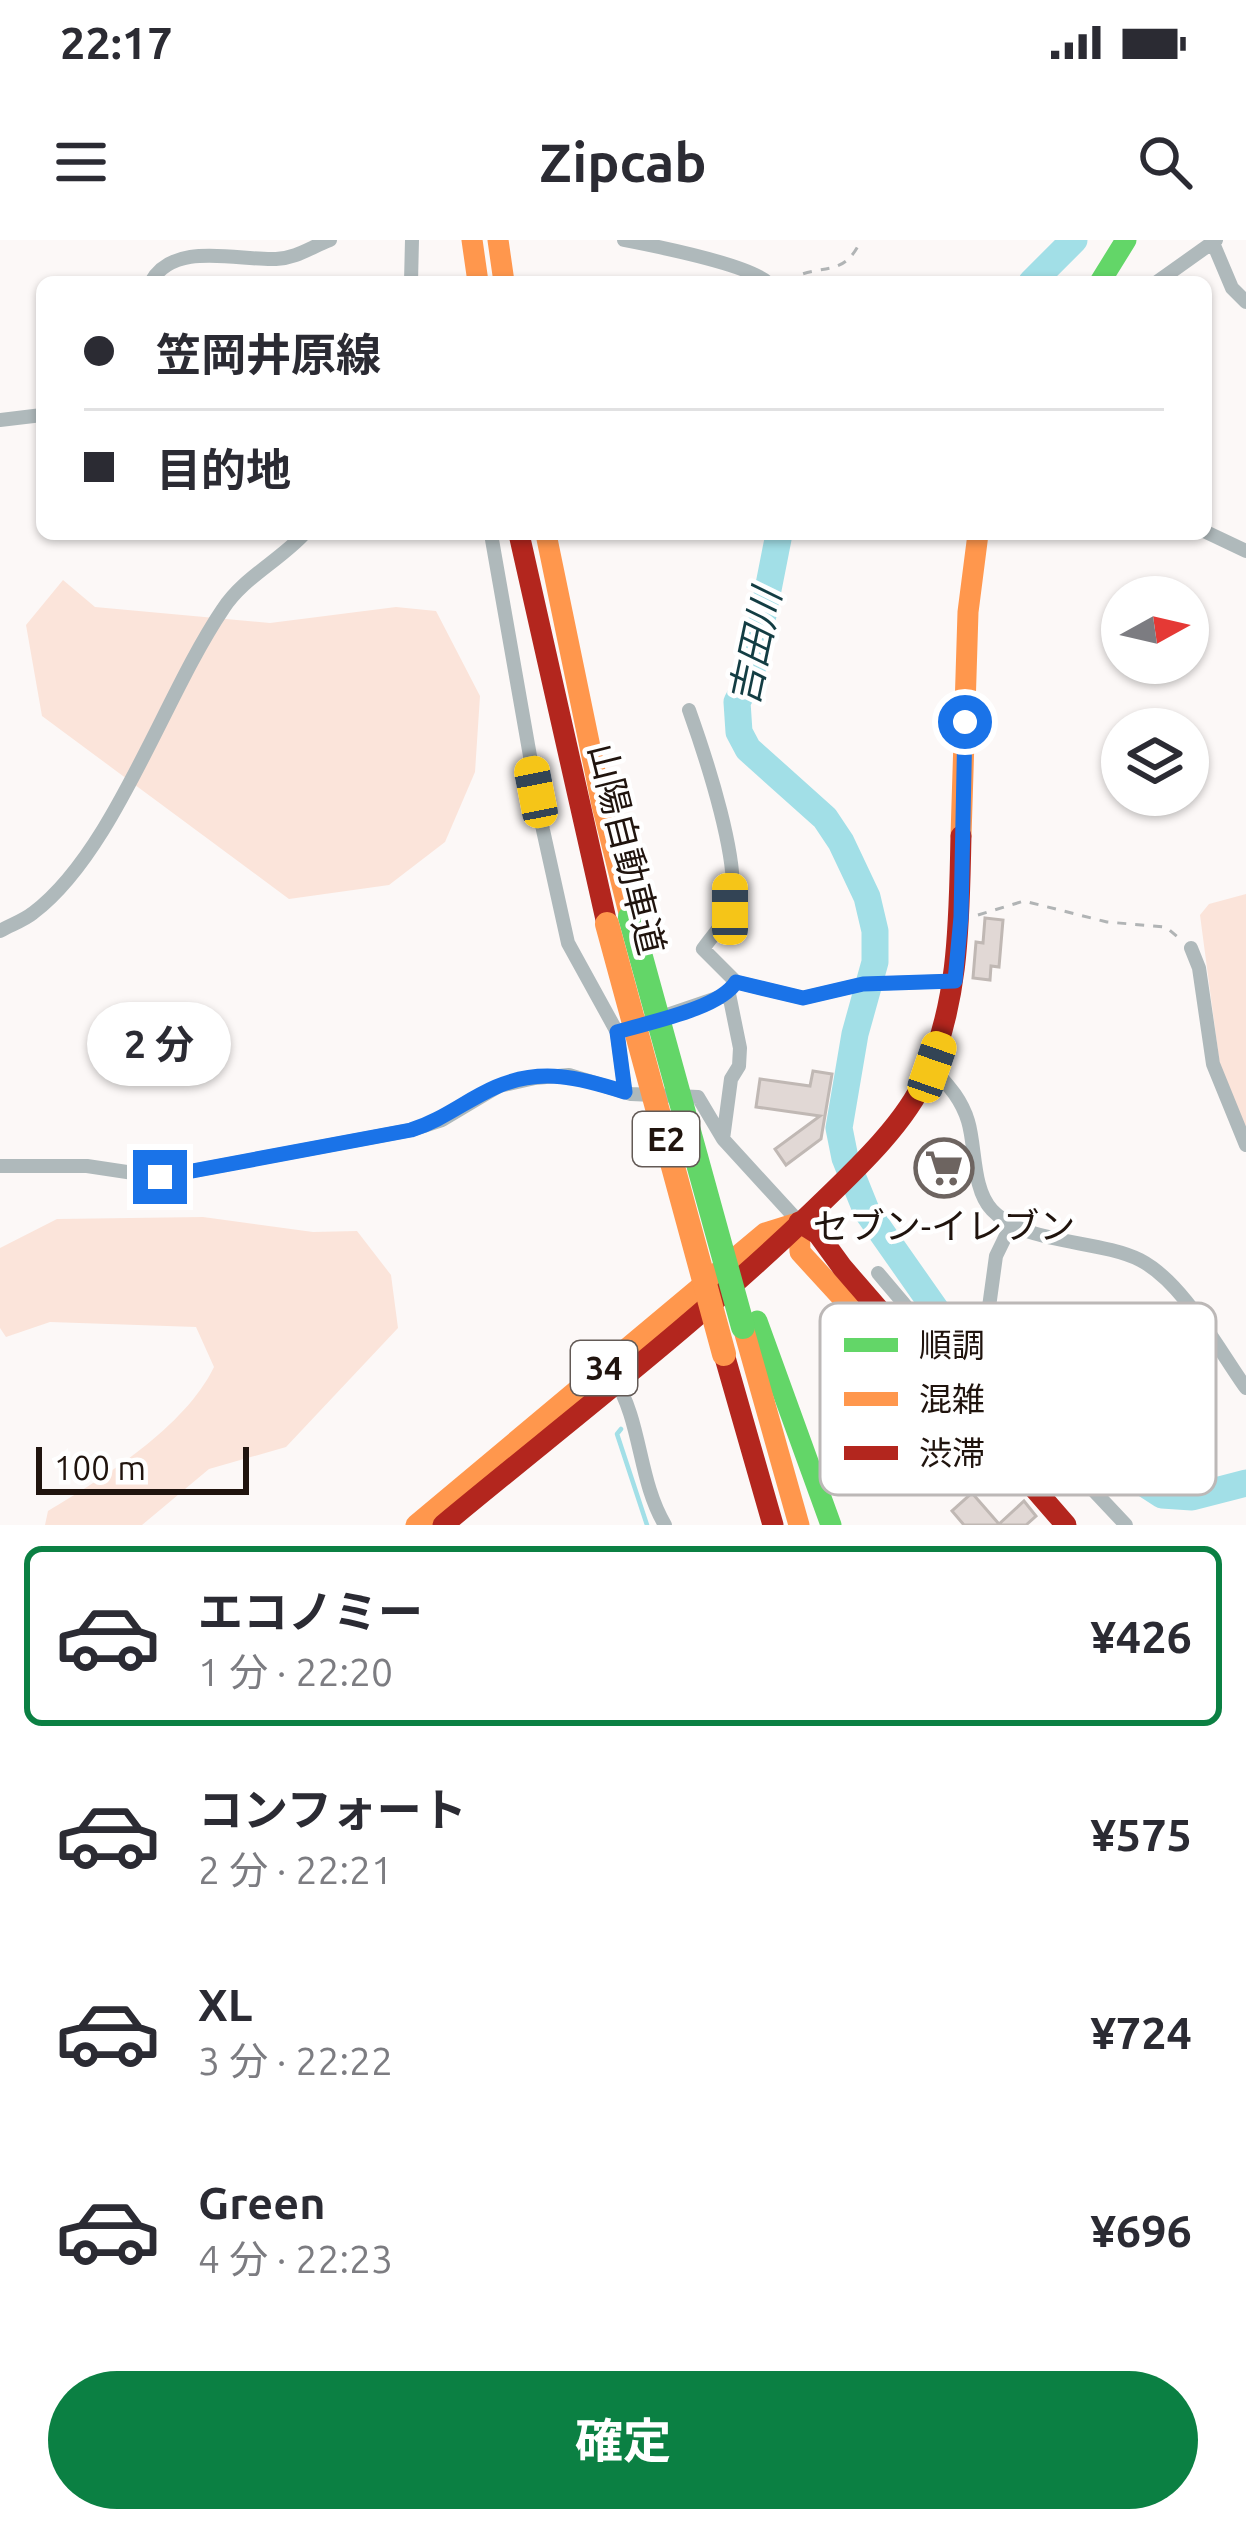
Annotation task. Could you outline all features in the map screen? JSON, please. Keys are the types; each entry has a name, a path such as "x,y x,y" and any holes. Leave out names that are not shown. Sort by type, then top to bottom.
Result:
{"main road":[{"path":"472,240 477,276"},
{"path":"498,240 503,276"},
{"path":"1104,276 1126,240"},
{"name":"山陽自動車道","path":"521,540 724,1354 773,1525"},
{"name":"山陽自動車道","path":"547,540 602,805 618,921 671,1071 750,1324"},
{"name":"34","path":"443,1525 765,1233 799,1222 868,1159 911,1105 932,1067 955,981 961,917 968,612 977,540"},
{"path":"799,1222 800,1252 846,1303"},
{"path":"799,1222 818,1234 873,1303"},
{"path":"750,1324 799,1525"},
{"path":"750,1324 831,1525"},
{"name":"34","path":"416,1525 611,1373"},
{"path":"1021,1495 1048,1525"},
{"path":"1040,1495 1066,1525"}],"street":[{"path":"155,276 181,259 220,255 288,258 330,240"},
{"path":"411,276 412,240"},
{"path":"624,240 759,276"},
{"path":"1165,276 1214,241 1232,288 1246,302"},
{"path":"0,420 36,416"},
{"path":"1212,535 1246,550"},
{"path":"0,931 32,914 69,876 112,813 225,605 297,540"},
{"path":"492,540 543,830 568,943 617,1032 625,1092"},
{"path":"689,710 710,770 730,867 730,909 703,949 732,988 740,1048 723,1139"},
{"path":"1191,948 1199,968 1213,1064 1246,1145"},
{"path":"617,1032 732,988 803,998 871,983 955,981"},
{"path":"932,1067 957,1095 967,1118 986,1203 1012,1223 1120,1253 1155,1269 1185,1303"},
{"path":"0,1166 87,1166 160,1177 411,1130 442,1120 499,1086 569,1075 625,1092 698,1097 723,1139 799,1222"},
{"path":"989,1303 996,1256 1012,1223"},
{"path":"878,1274 903,1303"},
{"path":"1216,1346 1246,1388"},
{"path":"611,1373 623,1392 647,1484 665,1525"},
{"path":"1098,1495 1126,1525"}],"path":[{"path":"795,276 852,259 862,240"},
{"path":"961,917 1024,901 1107,922 1166,927 1191,948"}],"shaded area":[{"path":"63,580 95,607 270,623 396,607 436,611 480,696 475,772 445,842 389,885 289,899 42,716 26,625"},
{"path":"1246,894 1246,1136 1221,1074 1200,915 1209,904"},
{"path":"203,1217 313,1232 357,1231 391,1275 398,1328 286,1447 209,1469 142,1525 45,1525 48,1511 164,1430 214,1367 196,1327 50,1322 6,1337 0,1328 0,1248 57,1219"}],"building":[{"path":"985,918 1003,920 999,967 991,966 990,980 973,978 976,942 983,943"},
{"path":"813,1071 832,1074 821,1139 786,1165 775,1149 820,1116 756,1107 760,1079 810,1086"},
{"name":"セブン-イレブン","path":"962,1152 965,1172 924,1185 918,1166"},
{"path":"974,1495 999,1524 1024,1501 1036,1516 1026,1525 964,1525 952,1511"}],"waterway":[{"name":"吉田川","path":"1038,276 1074,240"},
{"name":"吉田川","path":"778,540 751,676 737,702 739,732 748,749 825,818 867,897 875,931 875,962 855,1034 839,1128 845,1158 866,1210 931,1303"},
{"path":"621,1429 617,1434 647,1525"},
{"name":"吉田川","path":"1216,1491 1246,1483"},
{"name":"吉田川","path":"1162,1495 1200,1495"}],"traffic: fast":[{"path":"1104,276 1126,240"},
{"path":"630,917 743,1327"},
{"path":"757,1321 820,1495"},
{"path":"820,1495 831,1525"}],"traffic: slow":[{"path":"472,240 477,276"},
{"path":"498,240 503,276"},
{"path":"547,540 630,917"},
{"path":"961,836 968,612 977,540"},
{"path":"607,924 724,1354"},
{"path":"799,1222 800,1252 847,1303"},
{"path":"416,1525 765,1233 794,1224"},
{"path":"743,1327 799,1525"}],"traffic: jam":[{"path":"520,540 607,924"},
{"path":"443,1525 724,1293 843,1182 904,1114 925,1078 945,1019 958,928 961,836"},
{"path":"799,1222 818,1234 873,1303"},
{"path":"724,1354 773,1525"},
{"path":"1040,1495 1066,1525"}],"place":[{"name":"セブン-イレブン","path":"944,1168"}],"route":[{"path":"160,1177 411,1130 442,1120 499,1086 535,1078 569,1075 625,1092 617,1032 729,994 736,982 803,998 863,984 955,981 965,722"}]}
